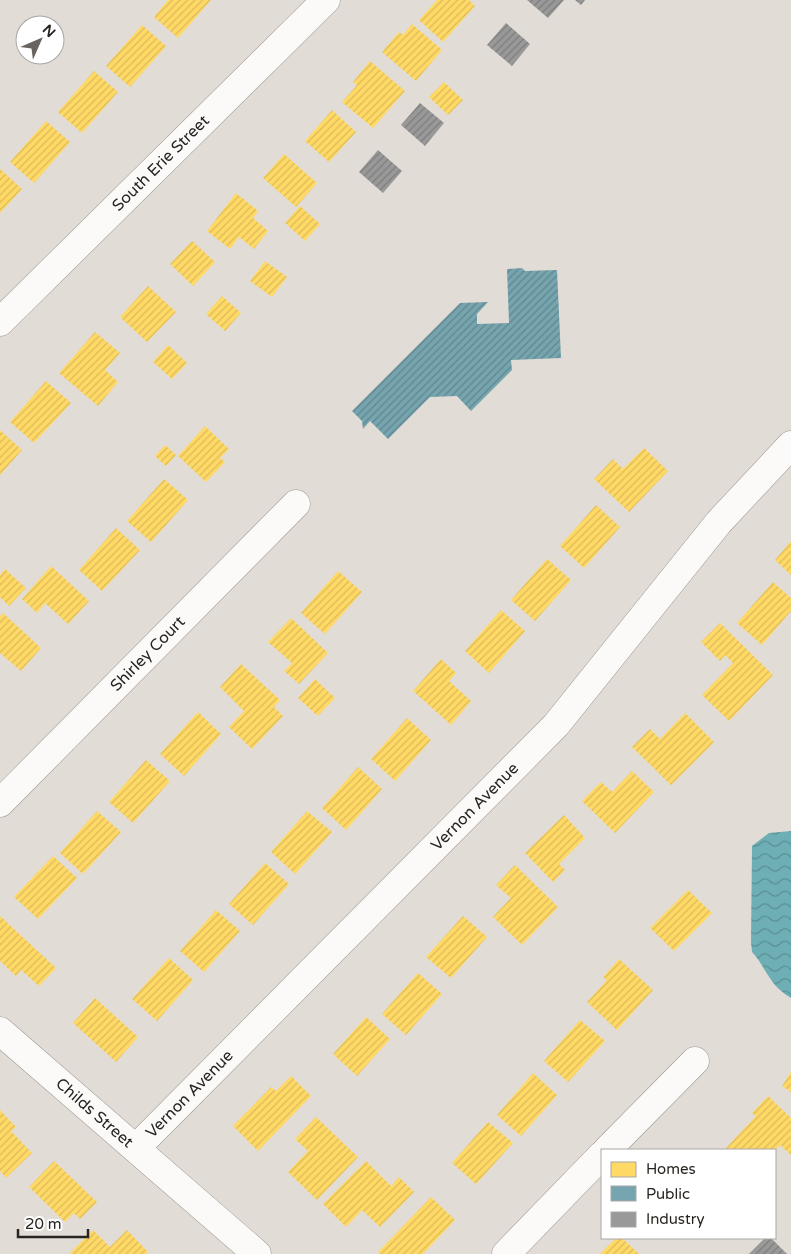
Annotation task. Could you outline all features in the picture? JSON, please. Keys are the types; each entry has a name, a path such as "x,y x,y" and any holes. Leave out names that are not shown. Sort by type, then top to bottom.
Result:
{"street":[{"name":"South Erie Street","path":"0,322 324,2"},
{"name":"Vernon Avenue","path":"136,1148 556,725 719,522 791,445"},
{"name":"Shirley Court","path":"0,803 296,504"},
{"name":"Childs Street","path":"0,1031 257,1254"},
{"path":"608,1149 695,1061"},
{"path":"506,1254 601,1156"}],"water":[{"path":"791,831 791,998 783,993 773,982 752,952 751,942 752,846 769,833"}],"building: Homes":[{"path":"168,0 211,0 178,38 154,17"},
{"path":"437,0 469,0 475,6 443,42 419,20"},
{"path":"412,24 442,50 416,81 382,52 399,32 403,35"},
{"path":"142,25 166,46 130,87 106,66"},
{"path":"370,61 405,91 373,128 342,102 357,85 353,82"},
{"path":"94,71 118,92 82,133 58,112"},
{"path":"444,82 463,100 448,115 429,97"},
{"path":"332,110 356,132 329,162 305,141"},
{"path":"46,121 70,142 34,183 10,162"},
{"path":"284,154 317,183 296,207 263,178"},
{"path":"0,169 22,189 0,213"},
{"path":"236,193 258,211 253,218 268,231 254,249 239,237 230,249 207,231"},
{"path":"300,206 320,224 305,241 285,223"},
{"path":"192,241 215,262 193,286 170,264"},
{"path":"265,261 287,277 272,297 250,281"},
{"path":"148,286 176,312 147,342 120,317"},
{"path":"222,296 241,313 225,331 206,314"},
{"path":"95,332 120,353 105,370 118,382 98,406 59,373"},
{"path":"168,345 187,363 172,379 153,362"},
{"path":"46,381 71,403 34,443 10,422"},
{"path":"205,426 229,449 220,458 225,462 206,482 178,456"},
{"path":"0,430 22,450 0,475"},
{"path":"165,445 176,455 166,466 155,456"},
{"path":"644,448 668,471 629,512 594,479 613,459 623,469"},
{"path":"164,479 188,500 151,542 127,521"},
{"path":"596,505 620,527 584,568 560,546"},
{"path":"116,528 140,550 102,591 79,570"},
{"path":"791,541 791,575 775,560"},
{"path":"547,559 571,580 535,621 511,600"},
{"path":"51,566 89,601 68,624 45,603 37,613 22,599"},
{"path":"5,569 26,588 9,606 0,597 0,575"},
{"path":"338,571 362,592 325,634 301,613"},
{"path":"773,582 791,598 791,611 762,645 737,623"},
{"path":"501,610 525,631 489,673 465,651"},
{"path":"3,613 41,648 21,671 0,653 0,616"},
{"path":"291,618 328,653 299,684 284,671 292,663 268,642"},
{"path":"720,623 773,675 729,721 702,695 733,663 725,655 720,661 701,642"},
{"path":"441,659 456,673 449,681 471,701 451,725 413,691"},
{"path":"241,664 280,700 274,707 283,716 252,749 229,727 244,711 220,687"},
{"path":"315,679 335,698 318,716 298,698"},
{"path":"198,712 221,734 184,776 160,754"},
{"path":"685,713 714,742 671,785 632,747 650,729 660,739"},
{"path":"407,718 431,740 395,781 371,759"},
{"path":"146,760 170,781 133,823 109,802"},
{"path":"358,767 382,789 346,830 322,808"},
{"path":"632,771 654,792 615,833 582,801 601,782 612,792"},
{"path":"97,811 121,832 83,874 60,853"},
{"path":"307,811 332,832 295,874 271,852"},
{"path":"564,815 585,838 559,864 565,870 553,882 525,853"},
{"path":"53,856 77,878 38,919 14,897"},
{"path":"265,863 289,884 253,925 229,904"},
{"path":"515,865 558,907 522,945 493,917 511,898 496,885"},
{"path":"688,890 712,913 674,951 650,928"},
{"path":"216,910 240,931 204,972 180,951"},
{"path":"0,916 56,968 39,986 21,970 16,976 0,961"},
{"path":"463,916 487,937 451,978 426,957"},
{"path":"169,958 193,980 157,1021 132,999"},
{"path":"619,959 653,990 617,1030 587,1002 607,980 603,977"},
{"path":"418,973 442,994 406,1035 382,1014"},
{"path":"95,998 138,1037 116,1062 73,1023"},
{"path":"366,1017 390,1039 357,1076 333,1054"},
{"path":"580,1020 605,1041 568,1082 544,1061"},
{"path":"791,1072 791,1092 782,1086"},
{"path":"533,1073 557,1095 521,1136 497,1115"},
{"path":"291,1076 311,1096 258,1151 233,1126 271,1087 276,1091"},
{"path":"768,1096 791,1118 791,1155 780,1145 776,1149 726,1148 756,1116 752,1113"},
{"path":"0,1110 16,1127 11,1131 32,1153 6,1178 0,1171"},
{"path":"316,1117 358,1157 317,1200 288,1172 308,1151 295,1139"},
{"path":"488,1122 513,1143 476,1184 452,1163"},
{"path":"54,1161 97,1202 80,1219 74,1213 65,1222 29,1187"},
{"path":"366,1161 391,1186 399,1177 414,1192 380,1227 362,1210 346,1227 323,1204"},
{"path":"431,1197 455,1220 423,1254 380,1254 378,1252"},
{"path":"93,1230 110,1247 127,1230 148,1252 146,1254 71,1254"},
{"path":"615,1239 623,1239 639,1254 600,1254"}],"building: Public":[{"path":"522,268 525,271 557,270 561,358 511,360 512,370 471,411 457,396 430,397 388,439 370,421 363,429 362,421 352,411 460,303 488,302 477,314 477,324 509,323 507,269"}],"building: Industry":[{"path":"527,0 564,0 548,18"},
{"path":"575,0 585,0 581,5"},
{"path":"506,23 530,44 512,66 487,45"},
{"path":"420,103 444,123 425,146 401,125"},
{"path":"378,150 402,171 383,193 359,172"},
{"path":"764,1239 772,1239 787,1254 749,1254"}]}
